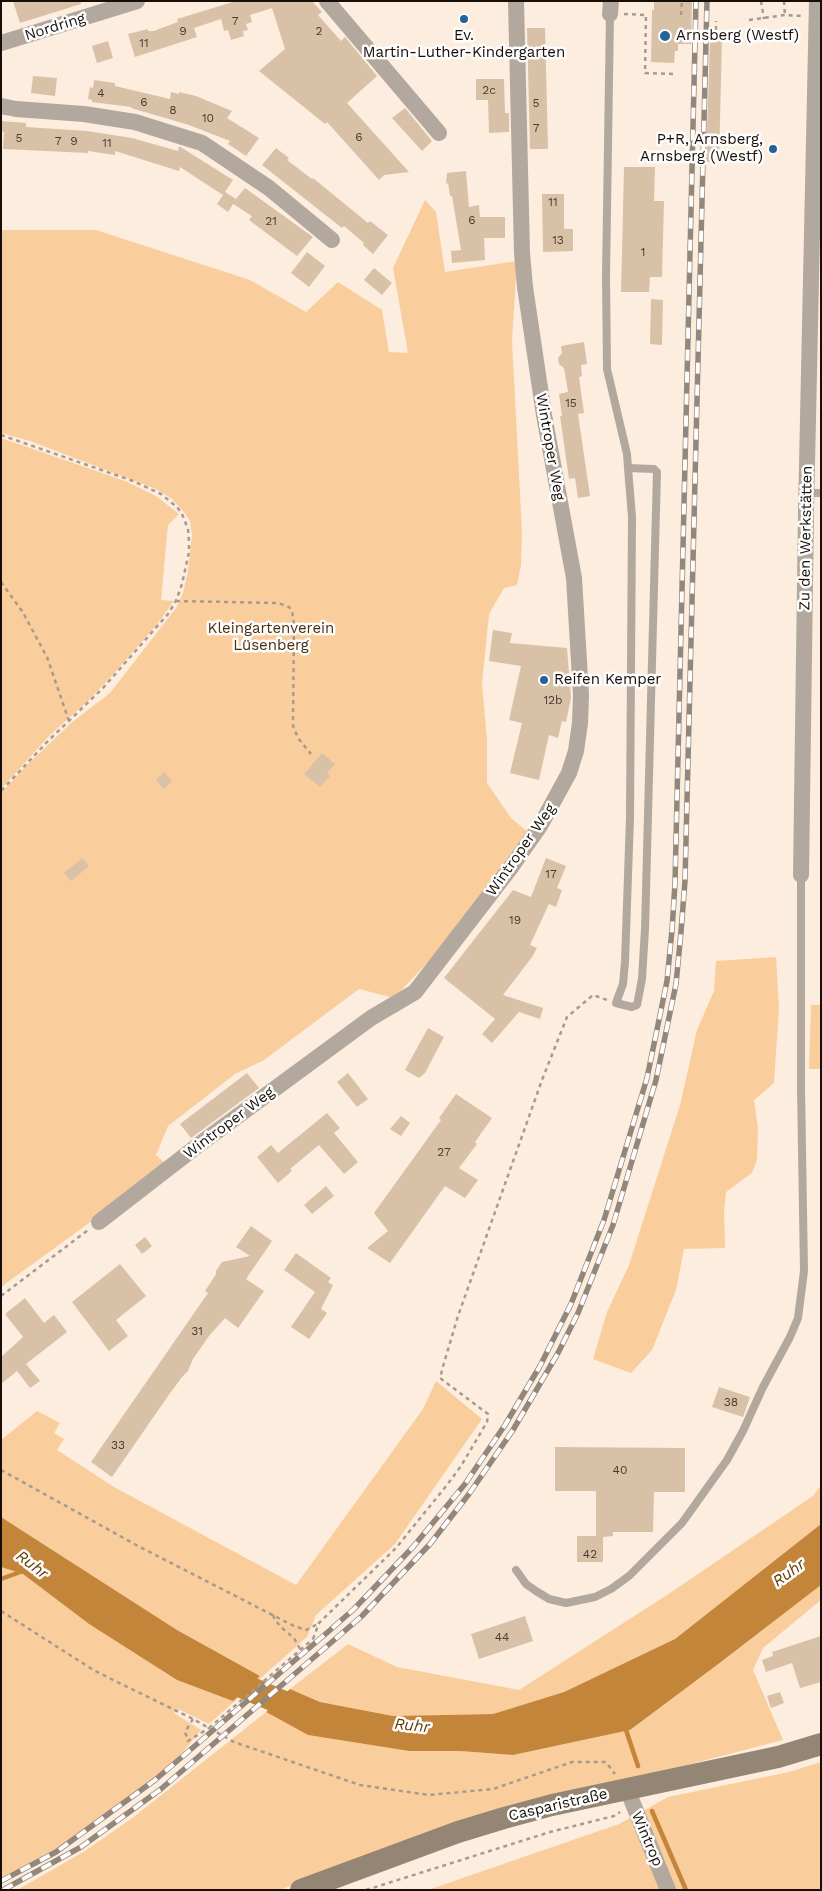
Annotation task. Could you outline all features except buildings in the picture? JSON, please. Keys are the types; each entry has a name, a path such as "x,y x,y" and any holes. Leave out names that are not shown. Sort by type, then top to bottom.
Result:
{"main road":[{"name":"Casparistraße","path":"301,1890 458,1832 504,1818 630,1797 821,1744"}],"street":[{"name":"Nordring","path":"2,42 138,1"},
{"path":"327,1 439,133"},
{"name":"Wintroper Weg","path":"99,1222 201,1143 371,1018 415,992 512,866 546,818 569,773 580,723 574,578 544,415 525,287 522,253 516,1"},
{"name":"Zu den Werkstätten","path":"801,875 814,493 818,51 816,1"},
{"path":"1,106 16,109 84,114 135,122 202,143 269,188 332,240"},
{"name":"Wintrop","path":"630,1797 668,1890"}],"lane":[{"path":"611,8 606,276 608,369 628,454 628,468 632,517 630,818 625,962 623,984 616,1003 632,1007 637,1005 642,979 657,472 654,469 628,468"},
{"path":"516,1570 526,1584 536,1591 549,1599 566,1603 595,1597 611,1589 629,1576 682,1523 727,1460 798,1318 804,1271 801,1088 801,875"}],"path":[{"path":"681,15 682,1"},
{"path":"761,1 764,19"},
{"path":"750,20 785,15 784,1"},
{"path":"611,8 646,15 645,73 675,74"},
{"path":"716,21 716,38"},
{"path":"1,435 133,481 161,494 177,507 188,529 189,552 182,584 176,601 168,614 114,676 48,741 1,791"},
{"path":"1,582 22,611 47,657 69,722"},
{"path":"176,601 278,603 289,607 292,611 294,625 293,726 298,738 311,754"},
{"path":"1,1470 138,1546 294,1626 306,1630 319,1624 396,1548 461,1466 487,1422 488,1414 440,1378 458,1316 542,1080 567,1017 593,995 616,1003"},
{"path":"1,1296 99,1222"},
{"path":"1,1611 96,1671 193,1719 234,1742 360,1785 429,1795 484,1790 493,1789 572,1762 606,1762 630,1797 614,1816 550,1832 366,1890"},
{"path":"272,1614 282,1628 294,1638 304,1656"},
{"path":"193,1719 185,1732 188,1741 208,1728 313,1639 319,1624"}],"green space":[{"name":"Kleingartenverein Lüsenberg","path":"425,200 436,212 445,272 517,261 512,341 522,532 521,565 517,585 504,588 489,614 482,684 487,740 487,783 511,818 529,833 458,930 394,998 359,989 264,1060 235,1074 168,1126 156,1155 165,1163 122,1199 1,1287 1,793 71,723 110,693 176,608 183,593 188,571 192,535 190,521 184,512 172,499 156,489 30,441 1,433 1,230 96,230 250,280 306,312 338,282 382,310 389,352 408,353 393,268"},
{"path":"1,438 125,481 156,496 179,514 168,525 161,600 174,601 155,627 107,681 50,735 1,789"},
{"path":"776,957 779,1008 774,1083 754,1100 758,1128 757,1160 752,1173 726,1192 724,1212 725,1248 684,1249 676,1290 652,1350 631,1373 593,1359 607,1312 629,1265 680,1105 697,1030 714,991 716,961"},
{"path":"811,1005 821,1005 821,1069 809,1069"},
{"path":"436,1381 482,1419 395,1544 316,1615 307,1637 209,1724 178,1709 174,1713 201,1730 183,1752 154,1779 65,1844 1,1878 1,1567 23,1574 89,1624 177,1680 233,1700 260,1676 177,1630 1,1517 1,1440 37,1411 60,1423 54,1433 64,1439 57,1450 114,1487 296,1585 423,1409"},
{"path":"821,1485 821,1524 675,1639 564,1692 493,1714 393,1716 320,1702 290,1689 348,1644 397,1667 519,1690 667,1595 813,1496"},
{"path":"821,1585 821,1600 763,1648 753,1670 783,1740 629,1780 359,1861 279,1890 17,1890 85,1851 135,1816 266,1712 308,1735 409,1751 460,1751 513,1755 630,1730"},
{"path":"821,1762 821,1890 428,1890 619,1824 668,1797 789,1772"}],"water":[{"path":"1,1517 177,1630 260,1676 233,1701 177,1680 89,1624 23,1574 1,1567"},
{"path":"821,1524 821,1585 630,1730 513,1755 460,1751 409,1751 308,1735 266,1712 290,1689 320,1702 393,1716 493,1714 564,1692 675,1639"}],"waterway":[{"path":"1,1579 23,1571"},
{"name":"Ruhr","path":"217,1675 309,1714"},
{"path":"625,1727 638,1766"},
{"path":"652,1811 686,1890"}],"railway":[{"path":"1,1881 56,1852 155,1780 354,1609 413,1547 465,1484 505,1425 540,1366 571,1304 604,1220 647,1078 667,981 672,930 675,883 696,1"},
{"path":"3,1890 81,1847 161,1789 362,1616 430,1544 469,1494 513,1430 558,1353 578,1313 613,1225 656,1080 676,984 685,881 707,1"}],"place":[{"name":"Ev. Martin-Luther-Kindergarten","path":"464,19"},
{"name":"Arnsberg (Westf)","path":"665,36"},
{"name":"P+R, Arnsberg, Arnsberg (Westf)","path":"773,149"},
{"name":"Reifen Kemper","path":"544,680"}]}
